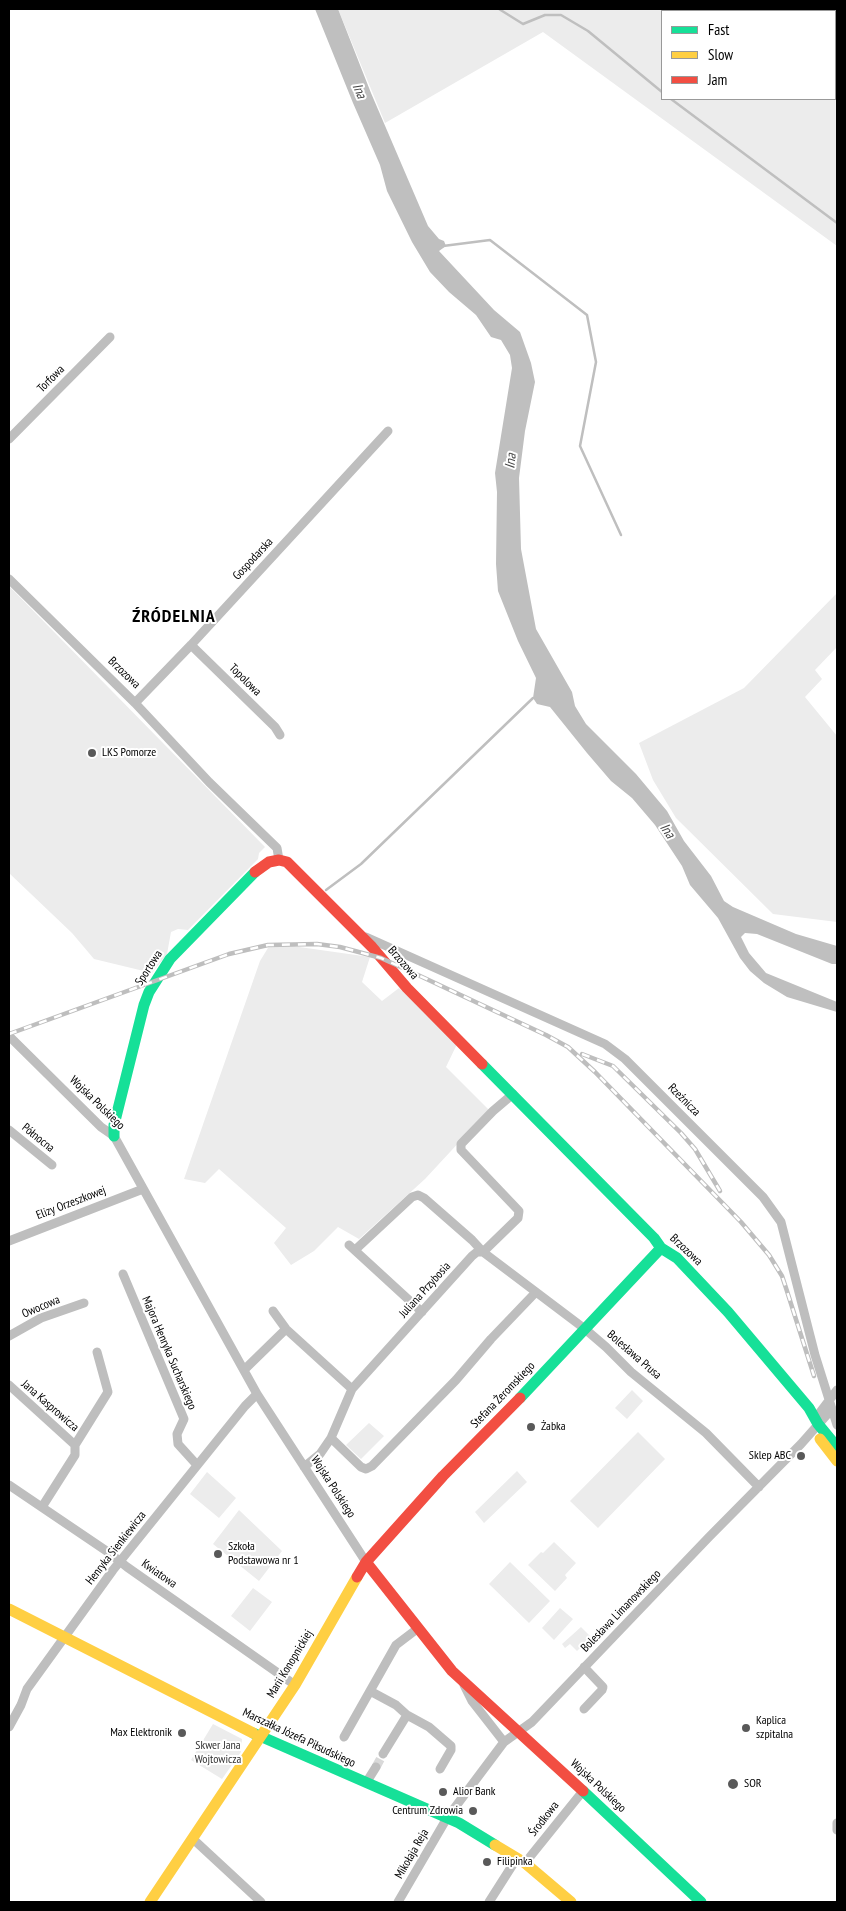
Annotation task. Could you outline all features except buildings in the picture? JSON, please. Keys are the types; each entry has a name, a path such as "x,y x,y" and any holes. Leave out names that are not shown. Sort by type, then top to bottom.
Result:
{"street":[{"name":"Torfowa","path":"9,439 110,337"},
{"name":"Gospodarska","path":"135,703 192,645 388,431"},
{"name":"Brzozowa","path":"9,580 135,703 209,782 277,848 279,860 287,862 359,934 407,988 654,1238 661,1248 677,1258 721,1306 808,1408 815,1427"},
{"name":"Topolowa","path":"192,645 280,735"},
{"name":"Sportowa","path":"114,1136 114,1125 149,992 176,952 253,873 260,866 268,862 279,860"},
{"name":"Rzeźnicza","path":"359,934 605,1044 625,1059 763,1197 781,1222 815,1355 837,1425"},
{"name":"Wojska Polskiego","path":"9,1036 101,1127 114,1136 258,1394 366,1562 417,1629 462,1682 518,1731 701,1902"},
{"name":"Juliana Przybosia","path":"304,1467 320,1454 331,1438 352,1389 472,1256 477,1252 483,1252 518,1218 519,1212 461,1150 461,1144 492,1110 513,1094"},
{"name":"Północna","path":"9,1130 52,1165"},
{"name":"Elizy Orzeszkowej","path":"9,1241 143,1189"},
{"name":"Bolesława Prusa","path":"422,1312 352,1248 412,1197 418,1195 424,1198 472,1240 483,1252 585,1329 631,1372 706,1433 759,1487"},
{"name":"Stefana Żeromskiego","path":"366,1562 443,1476 661,1248"},
{"name":"Majora Henryka Sucharskiego","path":"123,1274 184,1419 177,1434 178,1444 197,1465"},
{"path":"331,1438 361,1467 366,1469 372,1466 456,1380 491,1339 536,1292"},
{"name":"Owocowa","path":"9,1336 41,1318 84,1303"},
{"path":"273,1311 286,1329 352,1389"},
{"path":"244,1370 286,1329"},
{"name":"Jana Kasprowicza","path":"42,1507 75,1455 76,1445 108,1392 98,1352"},
{"name":"Jana Kasprowicza","path":"9,1385 76,1445"},
{"name":"Bolesława Limanowskiego","path":"447,1818 504,1742 532,1722 759,1487 815,1427 818,1415 831,1405 837,1390"},
{"name":"Henryka Sienkiewicza","path":"9,1727 28,1689 119,1561 245,1406 258,1394"},
{"path":"815,1427 837,1447"},
{"path":"815,1427 837,1461"},
{"name":"Kwiatowa","path":"9,1484 295,1685"},
{"name":"Marii Konopnickiej","path":"150,1902 295,1685 366,1562"},
{"name":"Marszałka Józefa Piłsudskiego","path":"9,1609 66,1636 260,1737 447,1818 521,1861 571,1902"},
{"path":"344,1737 396,1645 417,1629"},
{"path":"584,1667 603,1687 584,1709"},
{"path":"462,1682 472,1700 504,1742"},
{"path":"370,1691 396,1705 451,1746 451,1750 440,1769"},
{"path":"383,1754 407,1715"},
{"path":"366,1784 376,1767"},
{"name":"Środkowa","path":"489,1902 521,1861 583,1791"},
{"name":"Mikołaja Reja","path":"398,1902 447,1818"},
{"path":"837,1822 837,1830"},
{"path":"193,1838 261,1902"}],"green space":[{"path":"338,9 776,9 780,10 661,10 661,100 836,100 837,31 837,246 543,32 385,123"},
{"name":"LKS Pomorze","path":"9,586 265,847 259,853 258,859 188,930 178,929 171,932 167,954 152,973 94,959 72,933 9,873"},
{"path":"837,593 837,647 815,670 822,679 805,697 837,736 837,922 773,914 676,818 653,780 639,743 744,688"},
{"path":"271,943 370,957 362,982 382,1001 399,988 458,1042 446,1067 489,1110 425,1179 359,1239 338,1227 314,1251 291,1265 274,1243 286,1228 219,1169 205,1183 184,1179 260,961"},
{"path":"632,1390 643,1401 627,1419 615,1408"},
{"path":"369,1423 384,1436 361,1459 346,1445"},
{"path":"638,1432 665,1459 598,1528 570,1501"},
{"path":"517,1471 527,1482 484,1523 475,1512"},
{"path":"207,1472 236,1498 219,1518 190,1494"},
{"path":"239,1510 282,1551 259,1581 213,1544"},
{"path":"554,1542 576,1563 565,1575 567,1578 555,1591 528,1565"},
{"path":"510,1562 550,1601 529,1623 489,1584"},
{"path":"253,1588 272,1602 250,1631 231,1616"},
{"path":"560,1608 573,1619 554,1640 542,1628"},
{"path":"581,1627 591,1637 577,1651 570,1644 565,1648 562,1644"},
{"name":"Skwer Jana Wojtowicza","path":"213,1724 242,1739 241,1752 222,1779 191,1760"}],"water":[{"name":"Ina","path":"315,9 338,9 371,93 428,226 439,239 444,241 446,246 439,251 494,310 520,332 531,363 535,382 525,431 519,478 521,549 536,629 572,692 575,706 586,724 636,774 667,811 684,841 711,876 724,901 733,907 796,934 837,946 837,964 832,964 757,934 745,933 741,937 749,953 766,973 837,1002 837,1012 787,997 764,983 750,971 740,958 718,918 690,885 682,866 655,825 632,798 611,781 550,707 537,704 533,698 536,678 518,641 498,591 496,564 497,492 495,473 512,368 510,355 501,340 491,337 476,315 449,292 430,272 412,242 387,191 380,165"}],"waterway":[{"path":"499,9 523,24 545,15 561,15 588,31 661,91"},
{"path":"672,100 837,223"},
{"path":"443,246 490,240 587,315 596,362 580,446 621,535"},
{"path":"326,890 361,864 533,698"}],"tunnel":[{"path":"376,1767 383,1754"}],"railway":[{"path":"9,1034 229,954 268,945 317,944 340,947 381,958 546,1035 568,1047 595,1072 741,1222 769,1255 782,1276 814,1376"},
{"path":"582,1054 613,1066 681,1133 695,1149 720,1191"}],"traffic: fast":[{"path":"114,1136 114,1125 144,1005 149,992 170,959 255,872"},
{"path":"482,1064 654,1238 661,1248 677,1258 728,1312 809,1408 818,1424 837,1447"},
{"path":"520,1398 661,1248"},
{"path":"253,1733 459,1823 495,1845"},
{"path":"583,1791 701,1902"}],"traffic: slow":[{"path":"820,1439 837,1461"},
{"path":"150,1902 295,1685 357,1577"},
{"path":"9,1609 253,1733"},
{"path":"495,1845 525,1863 571,1902"}],"traffic: jam":[{"path":"255,872 269,862 279,860 287,862 372,947 407,988 482,1064"},
{"path":"357,1577 366,1562 443,1476 520,1398"},
{"path":"366,1562 452,1671 583,1791"}],"place":[{"name":"LKS Pomorze","path":"92,753"},
{"name":"Żabka","path":"531,1427"},
{"name":"Sklep ABC","path":"801,1456"},
{"name":"Szkoła Podstawowa nr 1","path":"218,1554"},
{"name":"Kaplica szpitalna","path":"746,1728"},
{"name":"Max Elektronik","path":"182,1733"},
{"name":"SOR","path":"733,1784"},
{"name":"Alior Bank","path":"443,1792"},
{"name":"Centrum Zdrowia","path":"473,1811"},
{"name":"Filipinka","path":"487,1862"}],"district":[{"name":"ŹRÓDELNIA","path":"174,617"}]}
